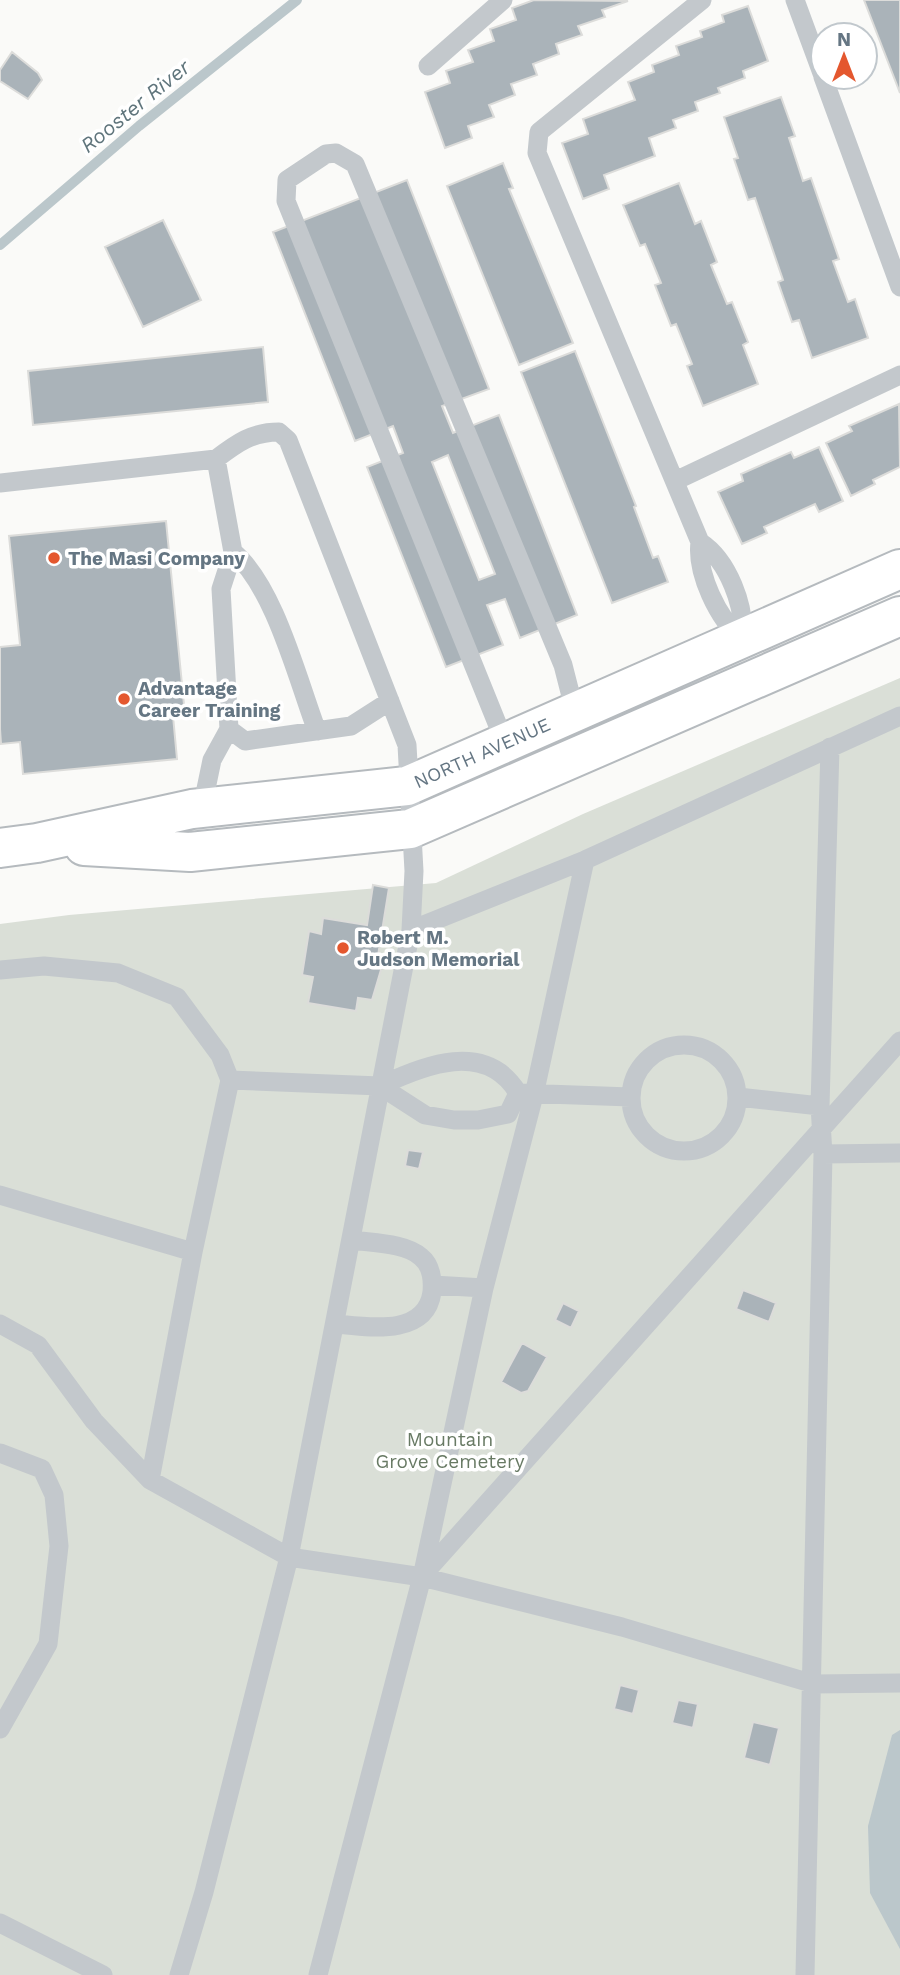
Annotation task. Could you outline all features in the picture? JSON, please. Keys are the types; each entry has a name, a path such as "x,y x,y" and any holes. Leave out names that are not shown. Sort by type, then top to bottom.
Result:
{"main road":[{"name":"NORTH AVENUE","path":"18,846 202,808 407,786 900,569"},
{"name":"NORTH AVENUE","path":"18,846 190,852 410,829 900,616"}],"lane":[{"path":"428,66 503,0"},
{"path":"702,0 539,132 537,153 700,542 699,554 703,572 724,619 742,639"},
{"path":"795,0 809,38"},
{"path":"828,91 900,287"},
{"path":"505,743 286,201 287,180 326,155 336,153 355,164 563,665 575,712"},
{"path":"675,481 900,375"},
{"path":"0,482 216,459 240,440 262,432 279,432 288,440 407,745 407,786 414,871 411,930 353,1240 289,1557 204,1892 179,1975"},
{"path":"202,808 212,760 229,729 221,589 233,552 216,459"},
{"path":"233,552 247,564 262,587 317,731"},
{"path":"229,729 245,741 351,726 390,701"},
{"path":"411,930 586,860 900,716"},
{"path":"805,1975 814,1684 822,1154 820,1106 830,747"},
{"path":"318,1975 422,1577 526,1094 586,860"},
{"path":"0,970 44,966 118,973 177,997 220,1055 230,1080 193,1252 150,1480"},
{"path":"422,1577 900,1041"},
{"path":"684,1045 700,1047 727,1066 738,1097 732,1122 716,1142 701,1149 684,1152 652,1142 633,1114 631,1097 641,1066 668,1047 684,1045"},
{"path":"230,1080 380,1086 431,1064 456,1061 490,1066 508,1077 526,1094 631,1097"},
{"path":"380,1086 425,1115 454,1120 478,1120 508,1114 526,1094"},
{"path":"738,1097 820,1106"},
{"path":"822,1154 900,1153"},
{"path":"0,1195 193,1252"},
{"path":"336,1324 376,1328 397,1326 417,1318 430,1304 433,1285 430,1269 420,1256 407,1250 353,1240"},
{"path":"433,1285 484,1288"},
{"path":"0,1324 38,1345 94,1421 150,1480 289,1557 422,1577 622,1628 814,1684 900,1683"},
{"path":"0,1453 42,1469 54,1495 59,1546 48,1644 0,1729"},
{"path":"0,1923 103,1975"}],"green space":[{"name":"Mountain Grove Cemetery","path":"900,678 900,1975 0,1975 0,924 69,915 436,883 583,814"}],"shaded area":[{"path":"900,1730 900,1949 870,1893 868,1826 892,1735"}],"building":[{"path":"534,0 628,1 602,10 605,17 578,26 582,35 556,44 559,54 533,64 537,75 511,84 515,95 489,105 494,117 468,126 472,138 445,148 425,92 450,83 446,71 473,62 468,50 494,41 490,29 516,20 512,8"},
{"path":"864,0 900,0 900,93 879,39 879,21 872,21"},
{"path":"748,6 768,61 743,71 745,78 718,88 720,93 695,102 698,111 673,120 676,128 649,138 655,156 604,175 609,189 583,199 562,143 588,134 583,119 635,100 628,82 654,72 652,65 679,55 676,46 702,37 700,31 724,22 722,15"},
{"path":"12,52 38,73 42,80 28,99 0,81 0,70"},
{"path":"781,97 795,136 789,138 803,181 811,178 839,259 833,261 848,302 855,299 868,338 812,358 799,320 792,322 778,282 783,280 755,198 748,200 724,117"},
{"path":"503,163 513,188 509,189 573,343 519,365 447,186"},
{"path":"407,180 489,389 442,406 453,433 499,415 577,615 520,638 505,599 487,605 503,645 446,667 367,467 403,453 393,426 355,441 273,232","holes":["448,455 495,574 479,580 432,462"]},
{"path":"679,183 695,224 701,221 717,262 711,265 727,304 732,302 748,342 743,345 758,384 703,406 687,366 692,364 676,324 671,326 655,285 661,283 645,244 640,246 623,205"},
{"path":"163,220 201,300 143,327 105,247"},
{"path":"263,347 268,402 33,425 28,371"},
{"path":"575,351 636,506 634,507 653,558 658,556 668,582 612,603 521,372"},
{"path":"899,404 900,467 873,480 875,484 851,496 826,443 852,431 849,426"},
{"path":"819,447 843,501 819,512 815,504 764,527 767,533 742,544 718,492 743,481 741,474 791,452 794,458"},
{"path":"166,521 185,715 173,716 177,759 23,774 20,742 1,744 0,729 0,647 20,645 9,536"},
{"name":"Robert M. Judson Memorial","path":"373,885 389,888 377,962 383,963 372,1000 358,998 356,1011 308,1003 313,977 302,975 309,931 321,934 323,918 367,925"},
{"path":"408,1150 423,1152 419,1169 405,1166"},
{"path":"743,1290 776,1303 769,1322 736,1309"},
{"path":"563,1303 579,1311 571,1328 555,1320"},
{"path":"522,1343 547,1357 528,1391 521,1393 501,1382"},
{"path":"620,1685 639,1690 633,1714 614,1709"},
{"path":"678,1700 698,1704 693,1728 672,1723"},
{"path":"753,1722 779,1728 770,1765 744,1758"}],"waterway":[{"name":"Rooster River","path":"0,245 139,126 297,0"}],"place":[{"name":"The Masi Company","path":"54,558"},
{"name":"Advantage Career Training","path":"124,699"},
{"name":"Robert M. Judson Memorial","path":"343,948"}]}
